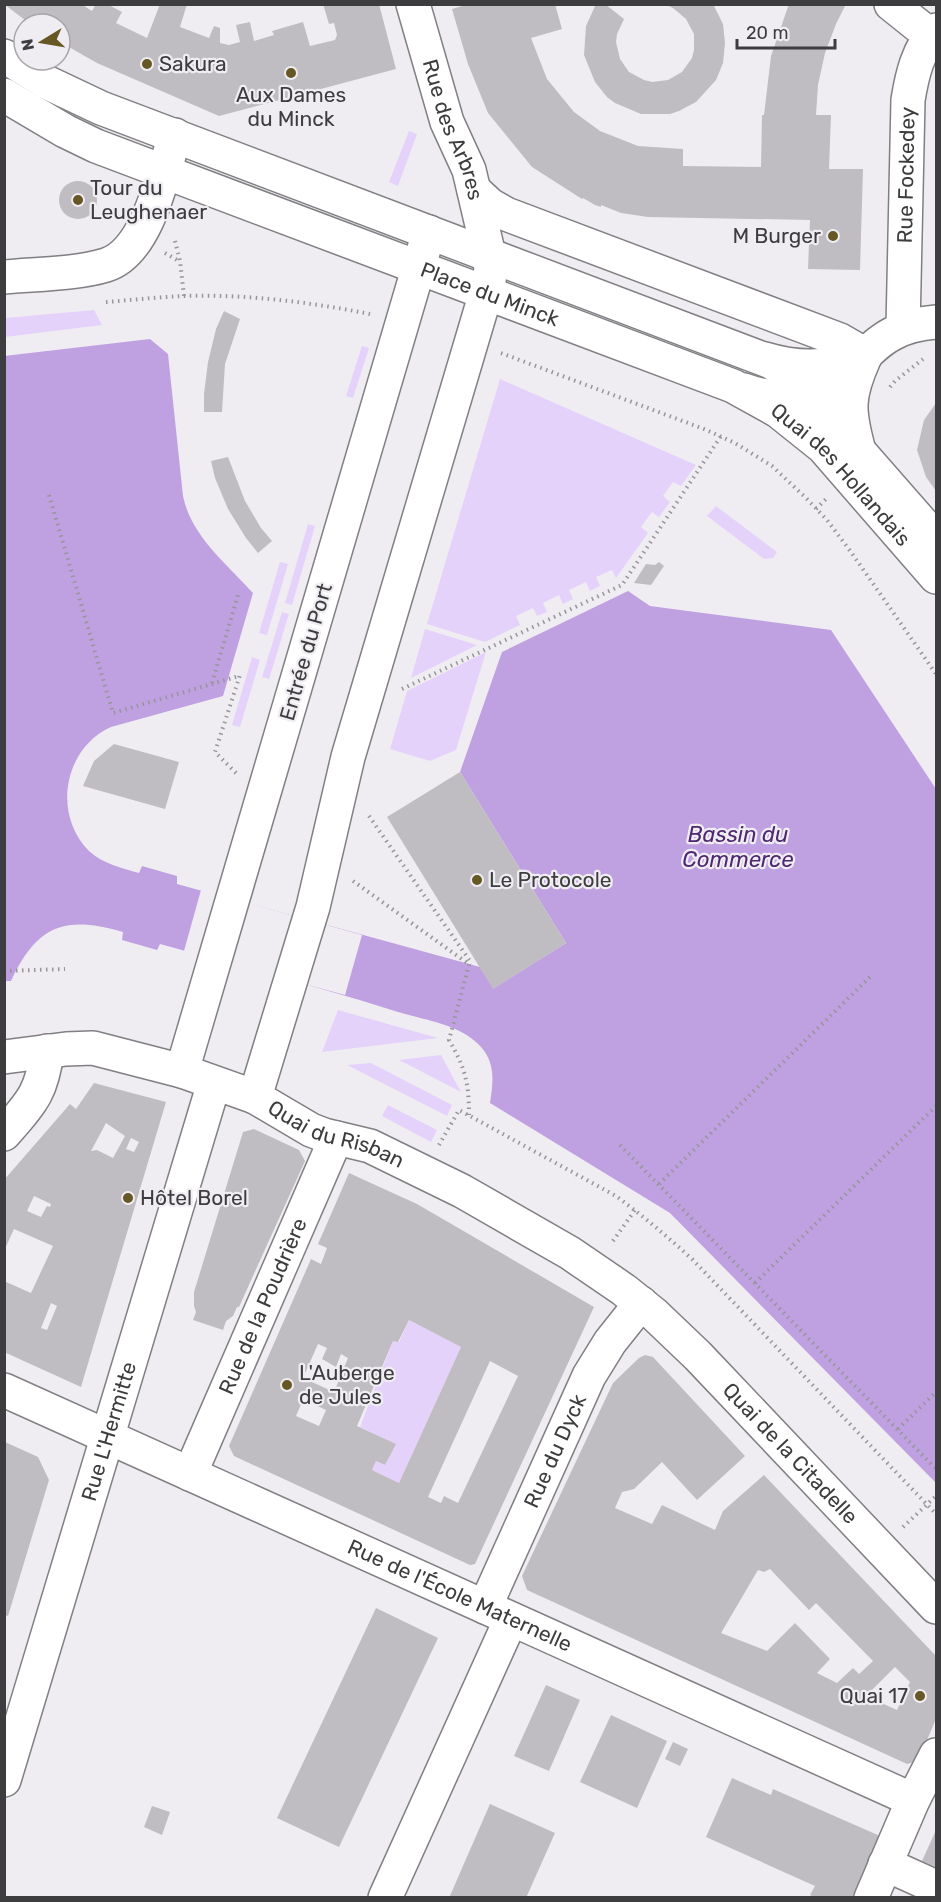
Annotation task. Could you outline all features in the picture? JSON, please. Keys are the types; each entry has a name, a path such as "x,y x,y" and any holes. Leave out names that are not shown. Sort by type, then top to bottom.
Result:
{"street":[{"name":"Rue des Arbres","path":"413,4 447,122 464,159 474,190 489,255 490,278 485,294"},
{"path":"891,4 934,33"},
{"name":"Rue Fockedey","path":"903,328 908,100 913,72 924,46 934,33"},
{"name":"Place du Minck","path":"4,56 67,93 121,115 765,359 810,367 835,364 866,355"},
{"name":"Place du Minck","path":"4,95 64,131 109,151 757,395 791,397 808,394 834,384 866,355"},
{"path":"4,277 89,268 115,261 138,238 145,224 175,135"},
{"path":"474,190 490,205 506,214 840,340 866,355"},
{"name":"Entrée du Port","path":"182,1071 429,232"},
{"path":"255,1097 313,907 348,757 485,294"},
{"path":"859,451 852,426 850,401 853,385 866,355 890,334 903,328 936,322"},
{"name":"Quai des Hollandais","path":"765,359 789,374 936,539"},
{"name":"Quai des Hollandais","path":"733,386 778,411 823,447 936,577"},
{"name":"Quai du Risban","path":"4,1057 93,1048 182,1071 255,1097 311,1130 370,1146 442,1181 548,1240 641,1303"},
{"path":"4,1134 35,1098 44,1074 47,1051"},
{"name":"Rue L'Hermitte","path":"4,1780 214,1083"},
{"name":"Rue de la Poudrière","path":"190,1474 336,1138"},
{"name":"Quai de la Citadelle","path":"641,1303 698,1356 936,1607"},
{"name":"Rue du Dyck","path":"385,1898 589,1376 610,1342 641,1303"},
{"name":"Rue de l'École Maternelle","path":"4,1389 913,1800"},
{"path":"871,1898 913,1800 936,1755"},
{"path":"885,1864 936,1887"}],"path":[{"path":"180,261 184,296 290,301 338,308 403,322"},
{"path":"471,343 721,436 772,466 827,520 936,674"},
{"path":"402,690 622,585 721,436"},
{"path":"49,495 113,713 240,675 215,752"},
{"path":"212,683 238,595"},
{"path":"368,815 470,961 449,1040 467,1076 469,1114 616,1196 635,1210 693,1260 936,1514"},
{"path":"350,879 470,964"},
{"path":"4,971 66,969"},
{"path":"658,1184 872,975"},
{"path":"755,1283 936,1106"},
{"path":"620,1145 936,1469"},
{"path":"593,1269 635,1210"},
{"path":"898,1429 936,1392"},
{"path":"927,1504 936,1496"}],"shaded area":[{"path":"409,131 417,134 398,186 389,182"},
{"path":"94,310 102,325 5,337 5,318"},
{"path":"362,346 369,348 353,398 346,396"},
{"path":"500,379 696,465 681,486 673,482 663,496 670,502 659,517 652,512 641,527 648,533 616,578 612,570 596,577 600,586 590,591 586,582 569,590 573,599 563,604 559,595 543,603 547,612 537,616 533,608 516,616 520,625 485,642 427,624"},
{"path":"716,506 777,552 773,558 764,559 707,516"},
{"path":"308,524 315,526 292,605 285,603"},
{"path":"280,562 288,564 267,635 259,633"},
{"path":"282,612 289,614 269,679 262,677"},
{"path":"425,629 477,645 411,678"},
{"path":"486,652 456,750 430,761 390,749 407,691"},
{"path":"252,657 260,660 240,727 232,725"},
{"path":"338,1010 438,1038 322,1052"},
{"path":"441,1055 461,1092 399,1060"},
{"path":"371,1063 452,1105 447,1116 347,1065"},
{"path":"388,1105 437,1130 431,1142 382,1116"},
{"path":"409,1320 461,1347 399,1483 372,1470 376,1461 385,1465 395,1444 360,1427 393,1341 399,1342"}],"water":[{"name":"Bassin du Commerce","path":"150,339 168,354 183,496 187,510 211,549 253,593 223,696 111,727 95,737 83,750 74,766 68,783 67,801 70,819 77,836 89,851 106,862 139,873 142,866 177,876 177,884 480,967 494,988 566,943 460,772 502,652 628,591 650,606 831,630 936,789 936,1483 670,1213 490,1103 492,1081 489,1060 481,1047 464,1033 339,994 160,944 157,950 122,940 123,932 103,927 69,925 55,929 31,947 11,981 5,981 4,356"}],"pier":[{"path":"201,890 362,935 345,995 184,951"}],"building":[{"path":"4,4 81,4 92,11 96,4 107,4 122,12 116,23 147,38 160,4 187,4 180,27 209,38 214,26 220,28 220,43 229,45 240,42 236,25 250,22 254,41 274,35 272,31 303,22 310,46 335,40 337,35 334,23 329,24 323,4 379,4 396,69 219,116 97,63 72,49 72,12 14,12"},
{"path":"469,4 555,4 562,29 531,38 547,79 574,112 600,131 638,146 683,149 683,166 761,167 762,115 764,115 771,56 789,4 846,4 825,53 818,85 816,115 831,115 829,169 863,169 860,270 808,269 810,220 648,217 621,213 582,199 532,167 488,113 468,64 452,9"},
{"path":"596,4 605,4 624,19 616,42 620,59 629,72 652,82 668,80 682,72 692,58 694,50 694,34 686,19 664,4 713,4 723,24 725,43 723,63 716,80 696,102 670,114 641,114 615,103 595,82 584,55 586,26"},
{"name":"Tour du Leughenaer","path":"78,181 85,182 91,187 96,193 96,207 91,213 85,218 78,219 71,218 65,213 60,207 59,200 60,193 65,187 71,182"},
{"path":"224,311 240,319 225,364 222,412 204,412 208,362 216,329"},
{"path":"936,403 936,491 926,477 917,450 924,420"},
{"path":"228,457 245,501 261,528 272,541 258,553 228,509 215,478 211,461"},
{"path":"659,562 664,566 651,585 634,583 646,564 655,565"},
{"path":"114,744 179,762 165,809 83,786 94,761"},
{"name":"Le Protocole","path":"460,772 566,943 493,989 387,817"},
{"path":"94,1083 166,1102 81,1387 4,1352 4,1281 31,1293 53,1246 14,1229 4,1251 4,1180 70,1104 76,1109","holes":["106,1123 125,1136 113,1158 97,1150 91,1151","131,1138 139,1142 134,1152 126,1149","34,1196 51,1204 50,1207 47,1206 41,1217 27,1211","51,1303 57,1306 47,1330 41,1328"]},
{"path":"254,1129 299,1150 305,1161 239,1307 226,1321 223,1330 193,1320 196,1312 194,1292 243,1132"},
{"path":"349,1173 417,1204 594,1307 475,1564 470,1565 234,1456 229,1446 311,1259 321,1264 327,1248 318,1244","holes":["409,1320 461,1347 399,1483 372,1470 376,1461 385,1465 396,1444 357,1426 393,1341 398,1342","318,1344 327,1348 322,1359 336,1367 341,1354 348,1358 334,1392 303,1378","490,1361 518,1376 458,1503 444,1496 441,1503 428,1497","306,1393 314,1397 311,1403 326,1410 319,1426 296,1416"]},
{"path":"645,1355 653,1357 745,1456 697,1500 662,1462 634,1489 622,1492 615,1508 652,1524 662,1505 715,1530 723,1511 764,1475 936,1656 936,1719 918,1761 907,1764 527,1590 522,1576 613,1383","holes":["770,1569 809,1610 816,1603 873,1661 859,1674 853,1668 837,1683 817,1673 830,1659 795,1623 767,1651 721,1633 758,1570 764,1572","895,1667 910,1682 897,1710 866,1696"]},
{"path":"5,1442 38,1457 49,1480 8,1616 5,1615"},
{"path":"376,1608 438,1638 339,1847 277,1818"},
{"path":"546,1685 580,1700 549,1771 514,1756"},
{"path":"611,1715 667,1741 637,1808 580,1782"},
{"path":"673,1742 688,1749 680,1766 665,1759"},
{"path":"732,1778 771,1795 773,1789 880,1836 853,1898 816,1898 810,1895 815,1886 706,1837"},
{"path":"490,1804 555,1833 526,1898 449,1898"},
{"path":"152,1806 170,1812 162,1835 144,1827"},
{"path":"936,1830 936,1867 922,1861"}],"place":[{"name":"Sakura","path":"147,64"},
{"name":"Aux Dames du Minck","path":"291,73"},
{"name":"Tour du Leughenaer","path":"78,200"},
{"name":"M Burger","path":"833,236"},
{"name":"Le Protocole","path":"477,880"},
{"name":"Hôtel Borel","path":"128,1198"},
{"name":"L'Auberge de Jules","path":"287,1385"},
{"name":"Quai 17","path":"920,1696"}]}
